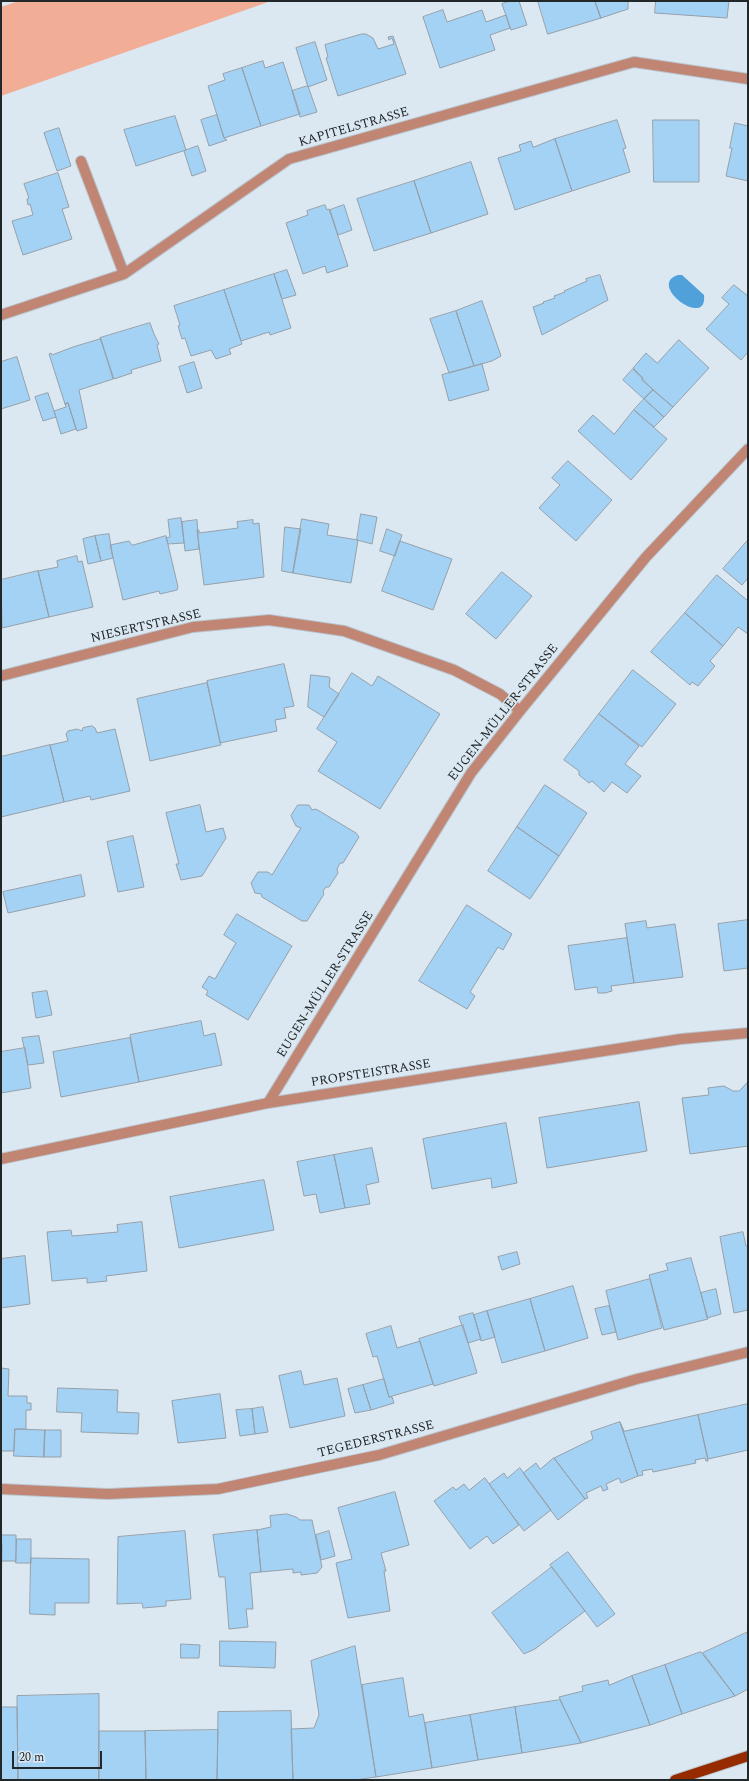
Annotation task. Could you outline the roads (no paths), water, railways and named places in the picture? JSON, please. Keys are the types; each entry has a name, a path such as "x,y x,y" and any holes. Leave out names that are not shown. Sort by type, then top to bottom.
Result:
{"main road":[{"path":"675,1780 748,1756"}],"street":[{"name":"KAPITELSTRASSE","path":"1,315 124,274 289,159 634,62 748,79"},
{"path":"82,161 124,274"},
{"name":"EUGEN-MÜLLER-STRASSE","path":"268,1103 471,773 646,557 748,449"},
{"name":"NIESERTSTRASSE","path":"1,676 193,627 270,620 344,631 447,668 500,694 520,711"},
{"name":"PROPSTEISTRASSE","path":"1,1159 268,1103 681,1039 748,1033"},
{"name":"TEGEDERSTRASSE","path":"1,1489 108,1494 218,1489 379,1455 637,1378 748,1352"}],"water":[{"path":"678,275 682,275 704,295 703,305 697,308 689,307 680,302 673,295 669,287 670,280"}]}
